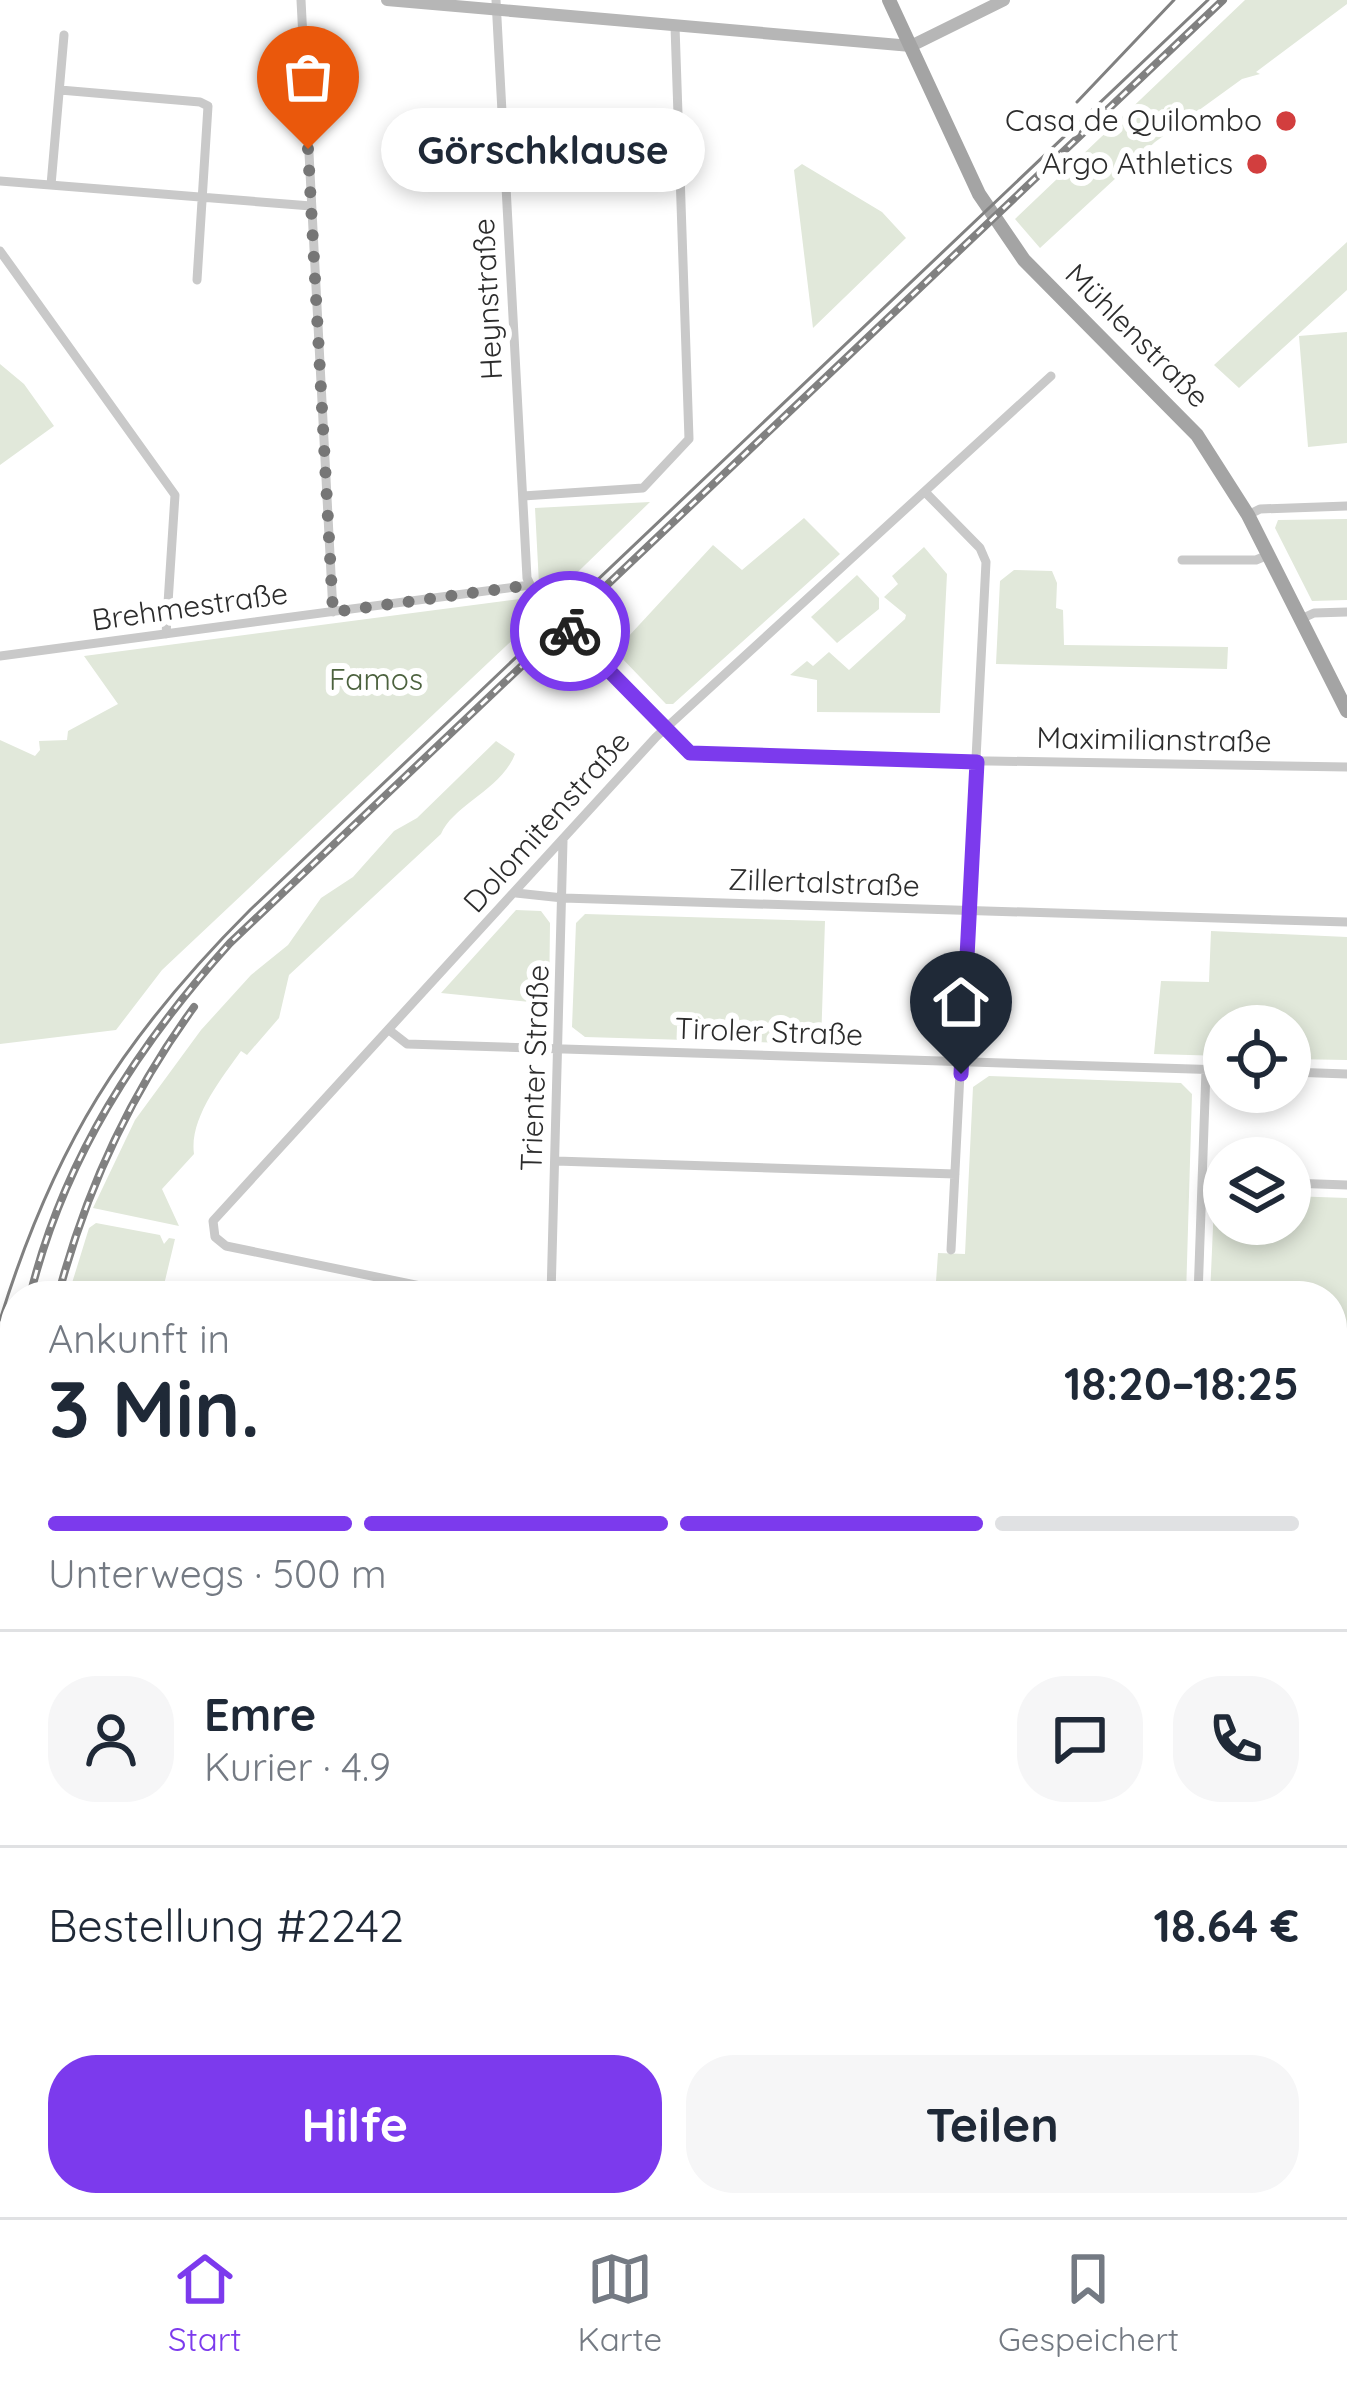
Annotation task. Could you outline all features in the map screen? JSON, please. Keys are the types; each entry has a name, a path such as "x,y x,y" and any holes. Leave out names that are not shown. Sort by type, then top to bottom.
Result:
{"main road":[{"name":"Mühlenstraße","path":"889,0 980,194 1024,260 1190,425 1247,515 1347,711"}],"street":[{"path":"301,0 333,612"},
{"path":"387,0 496,5 911,46 1004,0"},
{"name":"Heynstraße","path":"496,5 530,585"},
{"path":"523,496 643,488 688,442 675,26"},
{"path":"51,185 64,35"},
{"path":"60,90 208,106 197,280"},
{"path":"0,181 311,206"},
{"path":"0,250 175,495 166,634"},
{"name":"Dolomitenstraße","path":"396,1281 226,1246 212,1228 213,1221 665,730 1051,376"},
{"path":"926,493 980,548 986,562 951,1250"},
{"path":"1247,515 1260,509 1347,506"},
{"path":"1182,560 1256,560 1268,555"},
{"name":"Brehmestraße","path":"0,656 530,585"},
{"name":"Maximilianstraße","path":"530,585 665,730 690,753 701,756 1347,767"},
{"path":"1301,620 1314,613 1347,612"},
{"name":"Trienter Straße","path":"551,1281 562,841"},
{"name":"Zillertalstraße","path":"516,892 563,898 1347,922"},
{"name":"Tiroler Straße","path":"389,1030 407,1044 1203,1070"},
{"path":"1311,1073 1347,1074"},
{"path":"1199,1281 1204,1113"},
{"path":"556,1161 955,1174"},
{"path":"1311,1184 1347,1185"}],"green space":[{"path":"1245,0 1347,0 1347,4 1256,72 1260,74 1242,79 1155,142 1040,248 1015,219"},
{"path":"802,164 882,212 906,238 813,328 794,170"},
{"path":"1347,242 1347,290 1239,388 1214,365"},
{"path":"1347,332 1347,443 1308,447 1299,336"},
{"path":"0,364 24,384 54,426 0,465"},
{"path":"650,502 552,597 539,584 535,508"},
{"path":"804,518 840,554 673,704 666,704 615,651 713,545 742,570"},
{"path":"1347,519 1347,600 1312,601 1275,528 1278,520"},
{"path":"924,547 947,574 940,713 817,712 817,680 790,675 807,661 813,666 829,652 849,670 905,619 884,597 898,584 892,576"},
{"path":"1014,570 1052,571 1057,583 1056,608 1063,610 1064,645 1228,647 1227,669 996,664 1000,581"},
{"path":"857,575 879,598 879,609 837,643 811,617"},
{"name":"Famos","path":"520,599 540,614 162,970 116,1030 0,1044 0,740 35,756 39,741 67,740 68,731 118,704 84,656"},
{"path":"496,741 515,754 499,778 289,975 279,1018 247,1055 241,1051 225,1074 201,1113 194,1154 162,1189 179,1226 93,1208 135,1120 201,1030 251,975 288,945 321,898 353,877 394,831 417,818"},
{"path":"516,910 541,911 550,923 549,1004 441,993"},
{"path":"585,914 825,921 821,1044 585,1037 572,1027 576,923"},
{"path":"1211,931 1347,937 1347,1060 1311,1059 1311,1005 1203,1005 1203,1055 1154,1054 1161,981 1209,982"},
{"path":"989,1076 1181,1083 1192,1094 1186,1281 936,1281 938,1253 965,1254 973,1087"},
{"path":"1311,1197 1347,1198 1347,1281 1211,1281 1212,1245 1311,1245"},
{"path":"96,1223 160,1235 164,1244 175,1239 165,1281 73,1281 89,1228"}],"tram line":[{"path":"1077,102 1174,0"},
{"path":"13,1281 44,1201 97,1098 129,1050 205,957 1208,0"}],"railway":[{"path":"34,1281 62,1198 108,1107 164,1022 230,943 1223,0"},
{"path":"62,1281 112,1145 150,1074 194,1007"}],"way so far":[{"path":"308,149 333,612 530,585 570,631"}],"place":[{"name":"Casa de Quilombo","path":"1286,121"},
{"name":"Görschklause","path":"308,149"},
{"name":"Argo Athletics","path":"1257,164"}],"route":[{"path":"570,631 690,753 977,762 961,1074"}]}
